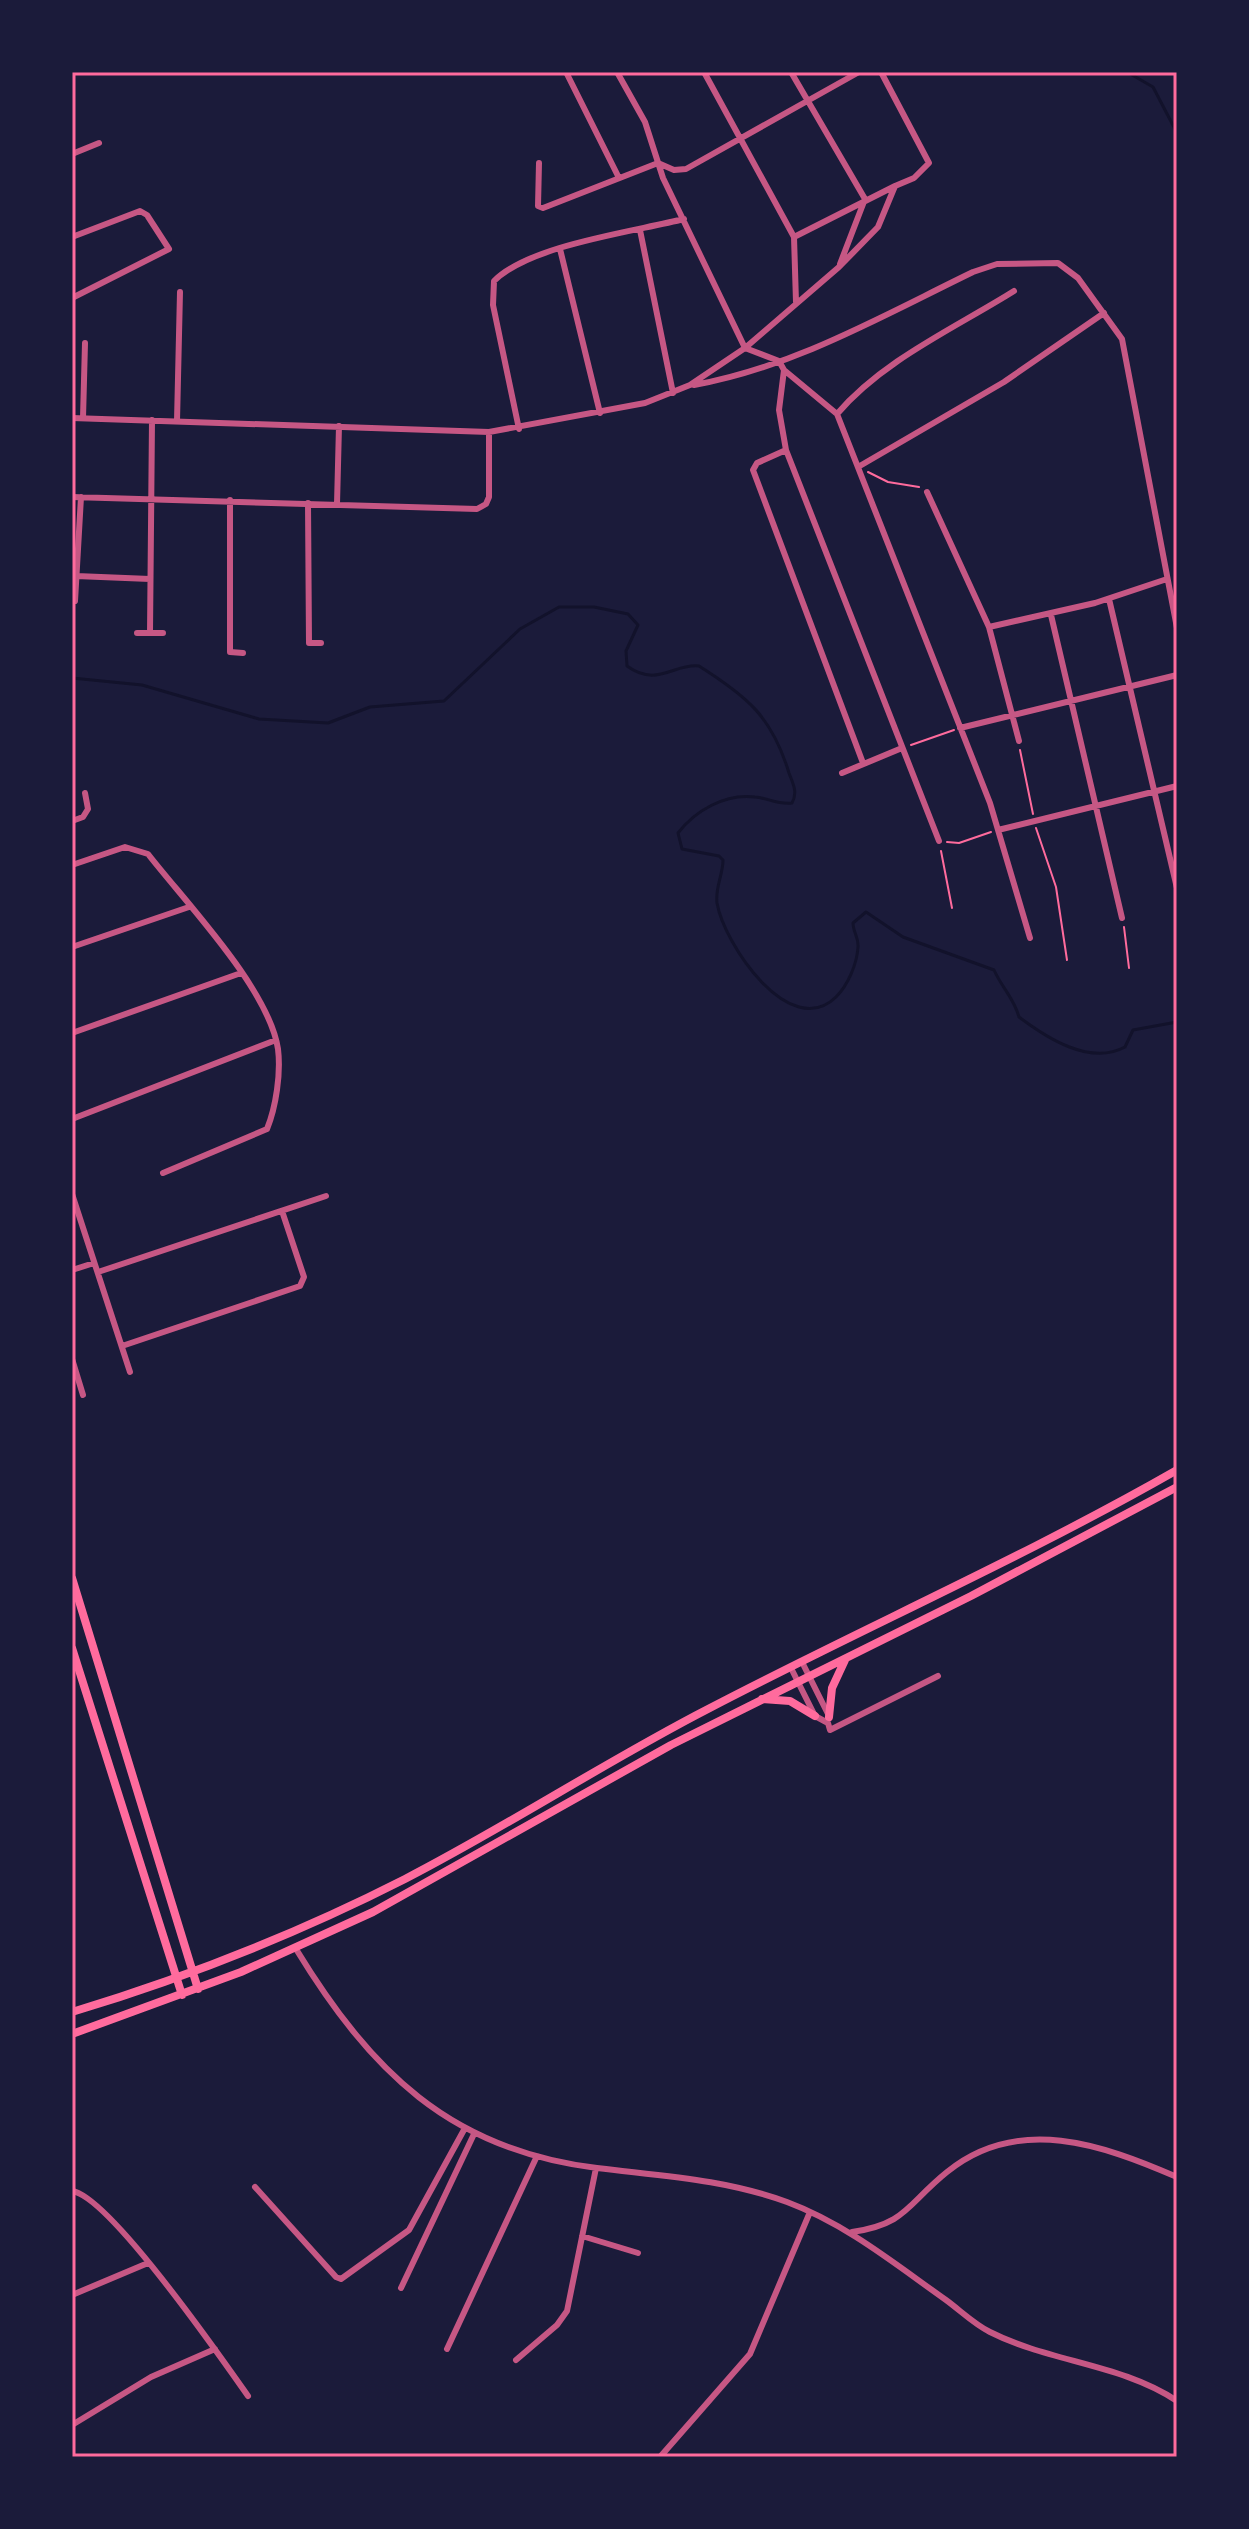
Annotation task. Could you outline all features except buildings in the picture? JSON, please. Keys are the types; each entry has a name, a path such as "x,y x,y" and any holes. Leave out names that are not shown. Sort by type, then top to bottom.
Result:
{"main road":[{"path":"72,2012 176,1980 281,1939 407,1878 639,1745 989,1570 1177,1470"},
{"path":"72,2034 198,1989 296,1949 432,1882 671,1745 845,1660 1177,1487"},
{"path":"72,1578 198,1989"},
{"path":"72,1648 182,1995"},
{"path":"829,1720 832,1688 845,1660"},
{"path":"761,1699 790,1701 815,1716"}],"street":[{"path":"566,72 619,178"},
{"path":"617,72 645,122 658,163 745,348 779,361 784,370 837,414 998,830 1030,938"},
{"path":"704,72 794,237 796,302"},
{"path":"791,72 865,199"},
{"path":"539,163 540,208 658,163 674,170 686,169 742,141 859,72"},
{"path":"794,237 865,199 914,178 929,163 881,72"},
{"path":"72,154 99,143"},
{"path":"72,418 489,432 600,413 673,393 745,348 839,267 878,227 895,186"},
{"path":"839,267 865,199"},
{"path":"72,237 134,212 147,215 169,245 167,252 72,298"},
{"path":"519,429 492,287 516,263 684,219"},
{"path":"640,230 673,393"},
{"path":"560,249 600,413"},
{"path":"690,385 750,372 813,351 973,272 997,264 1058,263 1078,278 1124,346 1177,628"},
{"path":"837,414 881,373 1014,291"},
{"path":"177,421 180,292"},
{"path":"858,467 965,406 1104,313"},
{"path":"83,418 85,343"},
{"path":"784,370 779,410 786,450 939,841"},
{"path":"150,633 152,420"},
{"path":"337,504 339,426"},
{"path":"72,497 477,509 486,504 489,497 489,432"},
{"path":"786,450 757,463 753,470 863,763"},
{"path":"927,492 989,627 1019,741"},
{"path":"75,601 81,497"},
{"path":"230,500 230,652 243,653"},
{"path":"308,503 309,643 321,643"},
{"path":"76,576 150,579"},
{"path":"989,627 1051,615 1167,579"},
{"path":"1109,599 1177,888"},
{"path":"1051,615 1122,918"},
{"path":"137,633 163,633"},
{"path":"960,728 1177,675"},
{"path":"842,773 902,748"},
{"path":"998,830 1034,818 1177,786"},
{"path":"72,821 83,817 88,809 85,793"},
{"path":"72,865 132,847 148,854 241,973 261,1005 276,1040 277,1074 267,1129 163,1173"},
{"path":"72,947 189,907"},
{"path":"72,1033 241,973"},
{"path":"72,1119 276,1040"},
{"path":"72,1194 130,1372"},
{"path":"98,1272 326,1196"},
{"path":"122,1346 300,1286 304,1277 282,1211"},
{"path":"72,1270 94,1263"},
{"path":"72,1359 83,1395"},
{"path":"802,1662 829,1720 830,1730 867,1715 938,1676"},
{"path":"791,1668 815,1716 829,1720"},
{"path":"296,1949 358,2040 407,2088 474,2134 537,2156 596,2168 717,2182 810,2212 852,2233 988,2331 1064,2361 1139,2381 1177,2401"},
{"path":"255,2187 341,2279 409,2230 465,2128"},
{"path":"401,2288 474,2134"},
{"path":"852,2233 885,2227 960,2163 1023,2139 1071,2140 1177,2177"},
{"path":"447,2349 537,2156"},
{"path":"516,2360 557,2325 567,2311 596,2168"},
{"path":"72,2191 81,2192 100,2208 148,2263 248,2396"},
{"path":"660,2457 750,2354 810,2212"},
{"path":"582,2236 638,2253"},
{"path":"72,2295 148,2263"},
{"path":"72,2425 151,2377 215,2349"}],"path":[{"path":"858,467 888,482 914,485 927,492"},
{"path":"902,748 960,728"},
{"path":"1019,741 1034,818 1056,887 1067,960"},
{"path":"952,908 939,841 959,843 998,830"},
{"path":"1122,918 1129,968"}],"waterway":[{"path":"1127,72 1153,87 1177,133"},
{"path":"72,678 142,685 259,719 328,723 370,707 444,701 520,629 559,607 594,607 628,614 638,625 626,651 627,666 647,675 699,666 756,710 775,737 782,754 794,788 792,803 744,796 733,798 702,811 678,833 682,849 719,856 723,860 717,897 722,921 746,963 780,998 799,1007 818,1008 836,997 848,980 856,960 858,944 853,923 866,912 903,937 994,970 1019,1017 1069,1047 1098,1053 1112,1052 1125,1047 1133,1030 1177,1022"}]}
